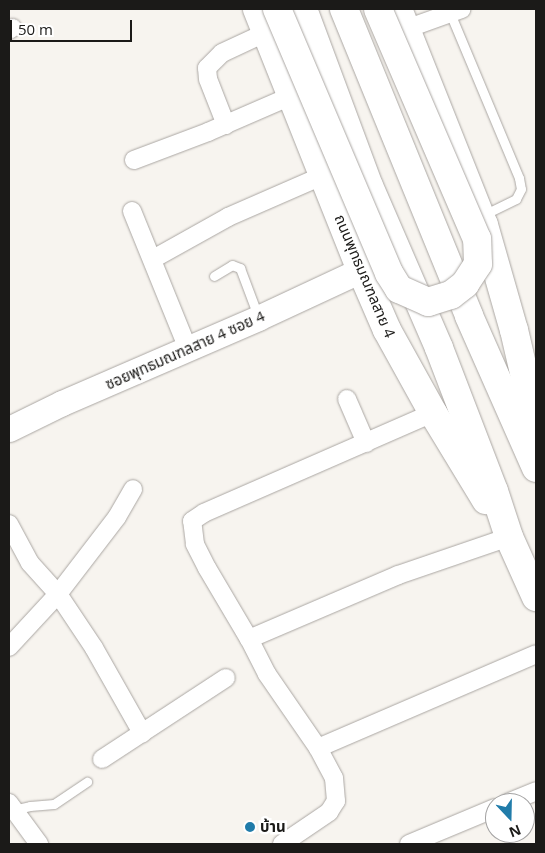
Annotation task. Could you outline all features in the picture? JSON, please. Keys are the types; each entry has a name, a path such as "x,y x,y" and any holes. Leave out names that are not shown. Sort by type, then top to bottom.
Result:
{"main road":[{"name":"ถนนพุทธมณฑลสาย 4","path":"303,9 369,186 473,434 507,532 536,597"},
{"path":"344,9 466,307 536,468"},
{"path":"267,17 389,273 399,289 428,302 451,294 465,284 478,264 477,239 378,9"},
{"name":"ถนนพุทธมณฑลสาย 4","path":"267,17 293,95 360,270 403,361 470,476 507,532"},
{"path":"402,19 480,216 533,397 536,435"}],"street":[{"path":"402,19 456,11"},
{"path":"226,125 208,80 207,68 222,53 267,17"},
{"path":"134,160 226,125 293,95"},
{"path":"153,259 228,217 324,175"},
{"path":"132,211 188,349"},
{"name":"ซอยพุทธมณฑลสาย 4 ซอย 4","path":"9,429 62,403 258,318 360,270"},
{"path":"347,398 366,443"},
{"path":"282,844 329,812 336,801 334,778 318,748 267,674 249,639 207,568 196,544 192,521 204,513 433,413"},
{"path":"9,647 58,594 117,517 133,489"},
{"path":"9,524 30,563 58,594 94,648 142,733"},
{"path":"249,639 398,575 507,532"},
{"path":"318,748 536,654"},
{"path":"102,758 226,678"},
{"path":"11,807 39,844"},
{"path":"409,844 485,812"}],"lane":[{"path":"456,11 521,188 516,199 480,216"},
{"path":"214,276 232,265 240,268 258,318"},
{"path":"11,807 54,804 88,782"}],"place":[{"name":"บ้าน","path":"250,827"}]}
